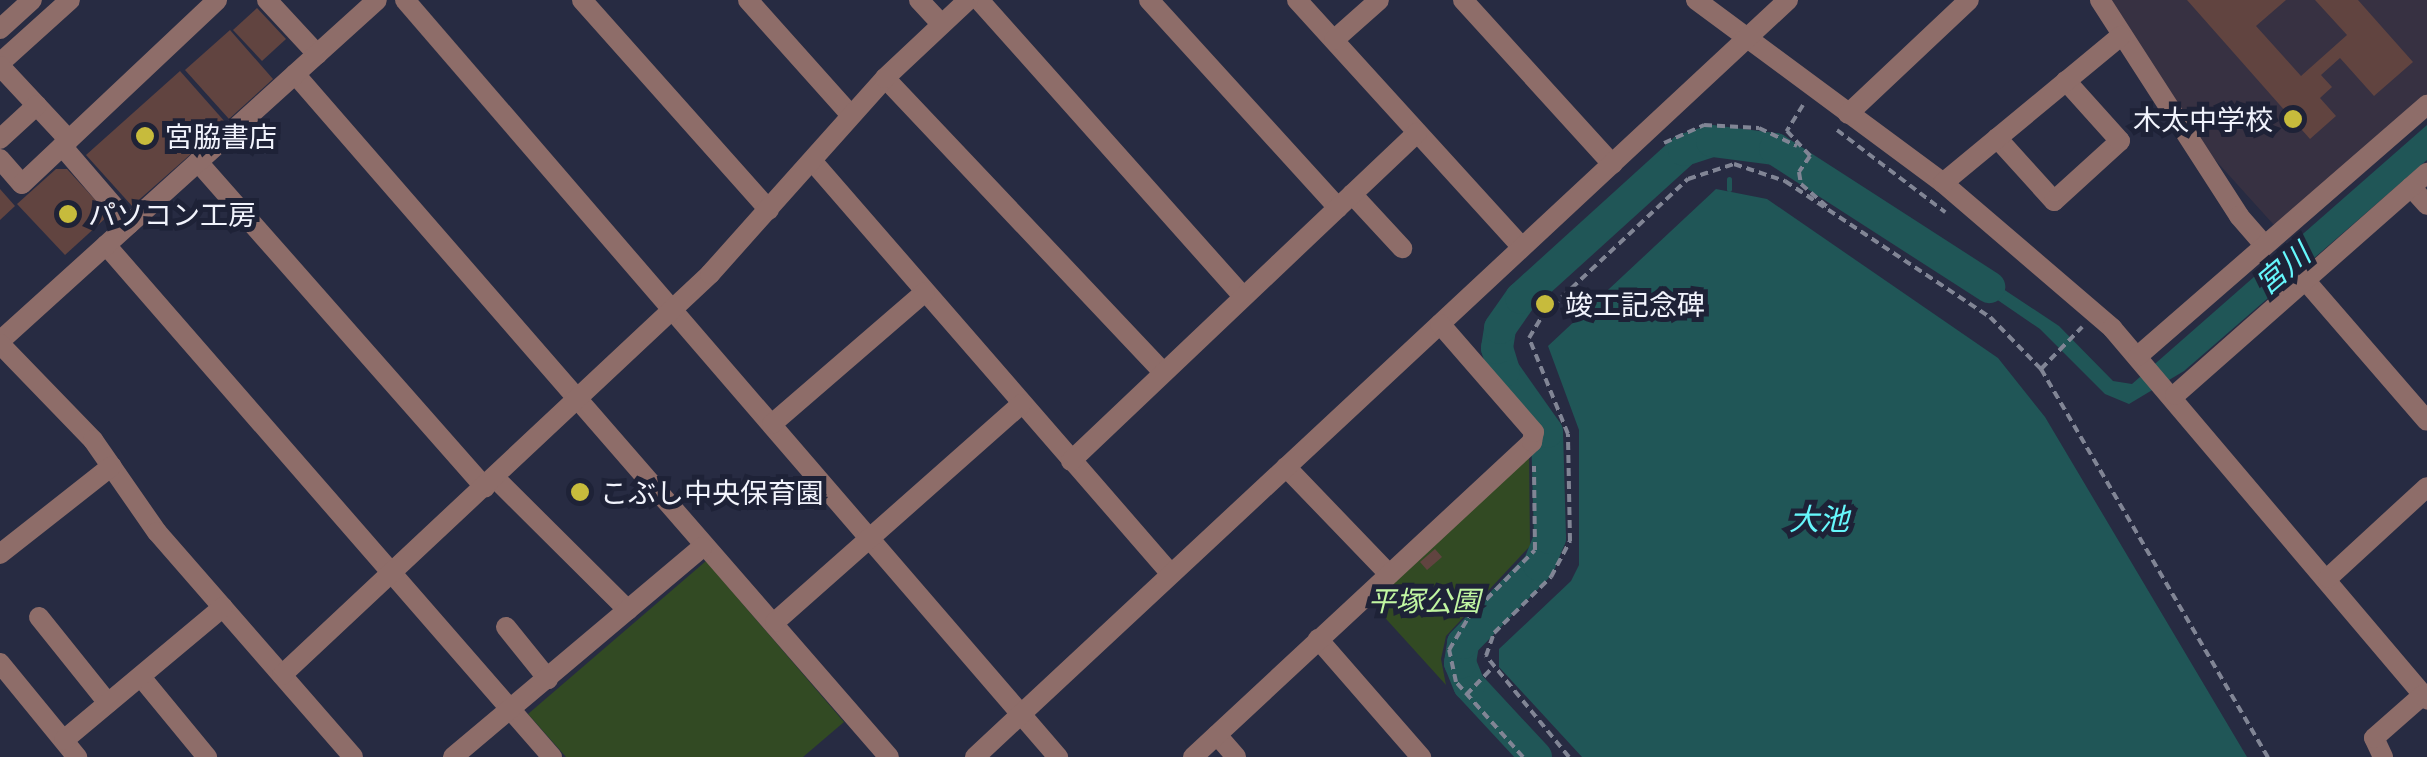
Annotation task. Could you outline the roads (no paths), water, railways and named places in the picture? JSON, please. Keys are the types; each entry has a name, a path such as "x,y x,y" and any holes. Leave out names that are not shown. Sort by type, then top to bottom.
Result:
{"street":[{"path":"0,29 32,0"},
{"path":"70,0 0,64 129,224"},
{"path":"0,159 22,184 218,0"},
{"path":"267,0 317,54"},
{"path":"353,757 157,532 112,466 0,342 377,0"},
{"path":"406,0 1058,757"},
{"path":"582,0 770,210"},
{"path":"748,0 851,115"},
{"path":"919,0 941,24"},
{"path":"282,675 674,308 770,210 885,78 968,0"},
{"path":"980,0 1243,296"},
{"path":"1149,0 1345,201 1402,248"},
{"path":"1297,0 1522,247"},
{"path":"1334,40 1379,0"},
{"path":"1464,0 1612,164"},
{"path":"975,757 1788,0"},
{"path":"1841,121 1969,0"},
{"path":"2100,0 2264,245"},
{"path":"1700,1 1841,121 1942,183 2141,359 2172,392 2425,698 2374,738 2383,757"},
{"path":"1942,183 2121,36"},
{"path":"294,74 702,547 775,622 889,757"},
{"path":"885,78 1163,372"},
{"path":"1997,138 2054,201 2120,141 2066,82"},
{"path":"2141,359 2264,245 2427,104"},
{"path":"0,140 36,105"},
{"path":"1071,461 1417,133"},
{"path":"198,162 490,484 628,610"},
{"path":"814,162 1171,574"},
{"path":"2172,392 2419,180 2427,205"},
{"path":"106,245 552,757"},
{"path":"2305,280 2427,421"},
{"path":"772,424 925,292"},
{"path":"1193,757 1532,442 1534,432 1440,324"},
{"path":"775,622 1021,404"},
{"path":"0,554 112,466"},
{"path":"1286,467 1389,574"},
{"path":"2328,578 2427,488"},
{"path":"453,757 702,547"},
{"path":"0,662 70,749 108,703 224,607"},
{"path":"39,617 108,703"},
{"path":"506,628 548,679"},
{"path":"1318,639 1421,757"},
{"path":"141,677 207,757"},
{"path":"1217,735 1236,757"}],"water":[{"name":"宮川","path":"2427,125 2427,160 2184,371 2129,404 2105,394 2040,329 1948,266 1955,257 2059,326 2113,381 2132,384"},
{"name":"大池","path":"1716,189 1767,199 1998,358 2045,417 2247,757 1582,757 1499,667 1499,649 1571,581 1579,565 1579,430 1548,346"}],"waterway":[{"path":"1536,757 1469,685 1460,663 1463,643 1539,565 1550,538 1547,432 1504,371 1497,348 1500,328 1521,298 1684,150 1712,141 1775,149 1989,287"},
{"path":"1730,142 1730,153"},
{"path":"1729,179 1729,189"}],"place":[{"name":"木太中学校","path":"2293,119"},
{"name":"宮脇書店","path":"145,136"},
{"name":"パソコン工房","path":"68,214"},
{"name":"竣工記念碑","path":"1545,304"},
{"name":"こぶし中央保育園","path":"580,492"}],"park label":[{"name":"平塚公園","path":"1424,600"}]}
